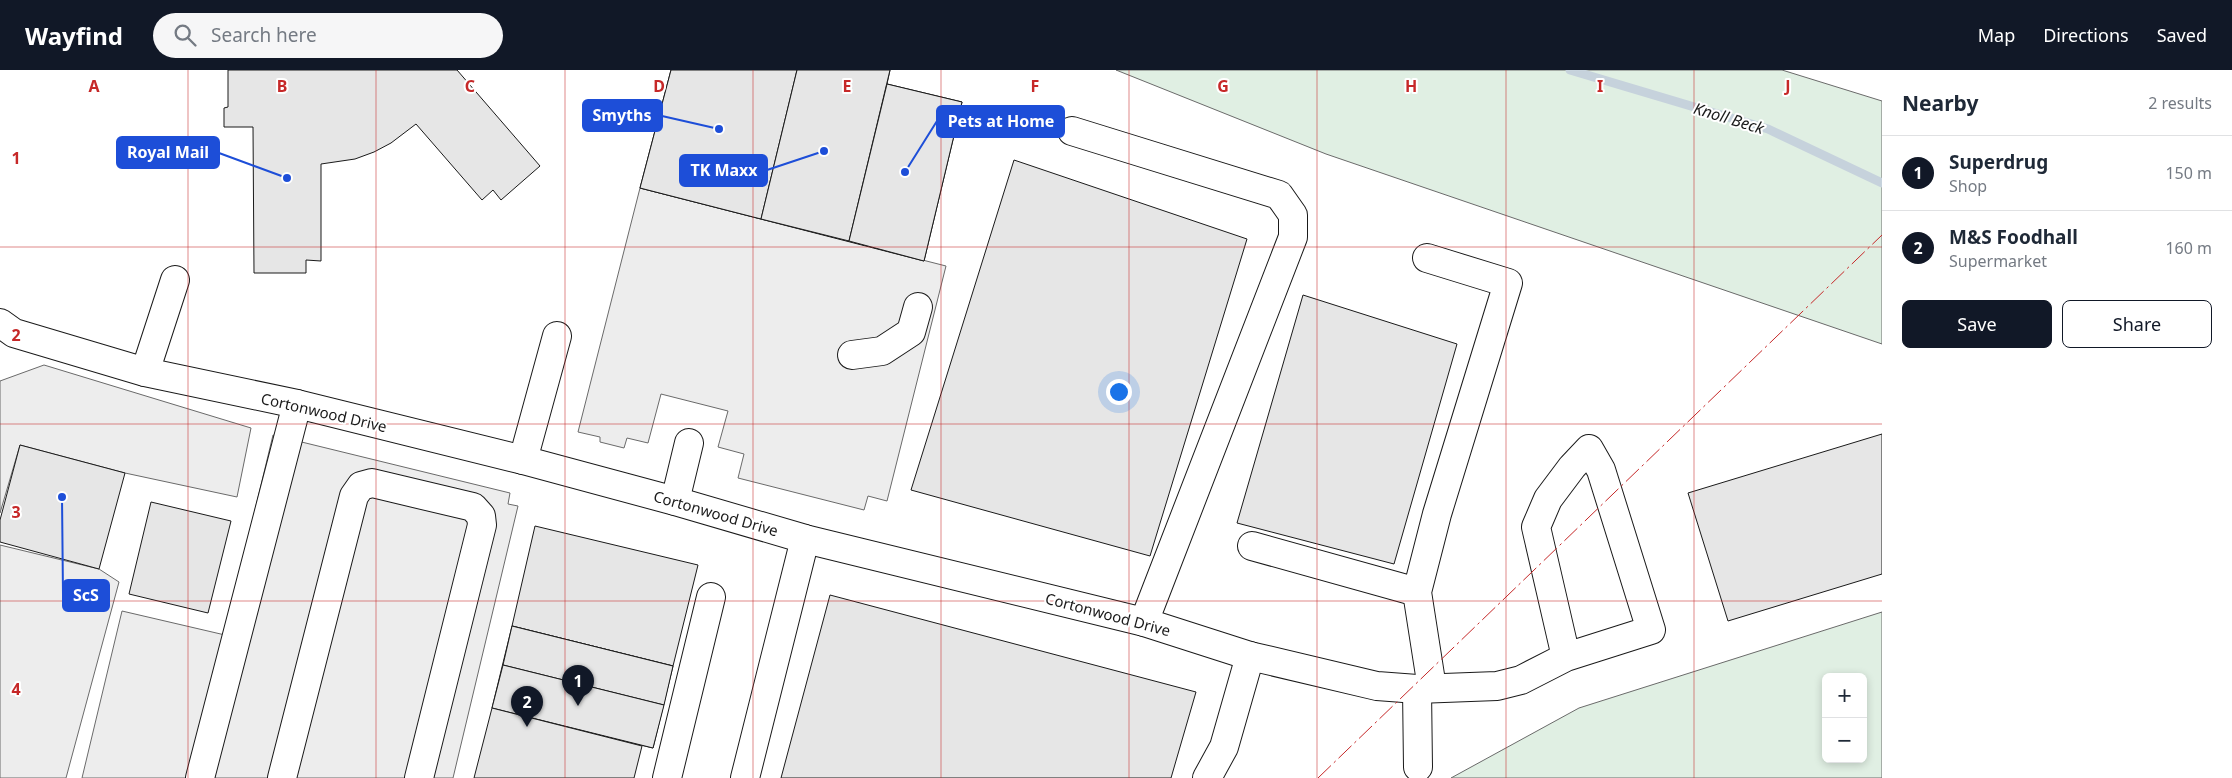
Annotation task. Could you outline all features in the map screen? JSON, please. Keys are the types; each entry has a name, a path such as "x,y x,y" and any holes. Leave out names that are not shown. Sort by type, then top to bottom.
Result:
{"street":[{"path":"1072,131 1279,195 1294,215 1292,237 1144,622"},
{"path":"1418,767 1425,689 1417,592 1437,514 1508,284 1427,258"},
{"path":"145,372 175,280"},
{"path":"852,355 882,350 911,332 918,307"},
{"name":"Cortonwood Drive","path":"5,331 145,372 297,404 523,460 675,501 805,539 1144,622 1250,656 1376,686 1425,689 1497,686 1521,680 1566,657 1651,630 1601,470 1590,449 1572,467 1548,499 1536,526 1566,657"},
{"path":"523,460 557,336"},
{"path":"200,778 297,404"},
{"path":"675,501 689,443"},
{"path":"282,778 354,496 361,486 372,483 473,507 481,516 482,525 419,778"},
{"path":"745,778 805,539"},
{"path":"1252,546 1417,592"},
{"path":"668,778 711,597"},
{"path":"1207,778 1224,747 1250,656"}],"green space":[{"path":"1116,70 1782,70 1882,101 1882,344 1326,154"},
{"path":"1882,612 1882,778 1451,778 1579,708"}],"shaded area":[{"path":"640,188 946,266 887,501 868,496 864,510 738,478 744,454 718,447 728,411 661,394 648,443 627,438 624,448 600,442 600,437 578,432"},
{"path":"44,365 251,428 237,497 125,473 20,445 0,513 0,381"},
{"path":"273,435 510,493 508,504 518,506 453,778 82,778 122,611 225,635"},
{"path":"0,545 99,569 119,582 66,778 0,778"}],"building":[{"path":"228,70 457,70 540,166 501,200 493,190 482,200 416,124 391,143 374,152 355,159 321,164 321,261 306,260 306,273 254,273 253,127 224,127 224,108 228,107"},
{"path":"671,70 890,70 887,84 962,102 924,261 640,188"},
{"path":"671,70 797,70 761,219 640,188"},
{"path":"797,70 890,70 849,241 761,219"},
{"path":"887,84 962,102 924,261 849,241"},
{"path":"1014,160 1247,239 1150,556 911,490"},
{"path":"1303,295 1457,344 1394,564 1237,523"},
{"path":"1882,434 1882,574 1728,621 1688,493"},
{"path":"20,445 125,473 99,569 0,542 0,520"},
{"path":"151,502 231,521 208,613 129,594"},
{"path":"535,526 698,565 673,666 512,626"},
{"path":"830,595 1196,692 1171,778 781,778"},
{"path":"512,626 673,666 653,748 492,708"},
{"path":"512,626 673,666 664,705 503,665"},
{"path":"503,665 664,705 653,748 492,708"},
{"path":"492,708 642,746 634,778 474,778"}],"waterway":[{"name":"Knoll Beck","path":"1570,70 1768,129 1882,183"}],"power":[{"path":"1318,778 1882,235"}],"place":[{"name":"Smyths","path":"719,129"},
{"name":"TK Maxx","path":"824,151"},
{"name":"Pets at Home","path":"905,172"},
{"name":"Royal Mail","path":"287,178"},
{"name":"ScS","path":"62,497"},
{"name":"Superdrug","path":"578,706"},
{"name":"M&S Foodhall","path":"527,727"}]}
